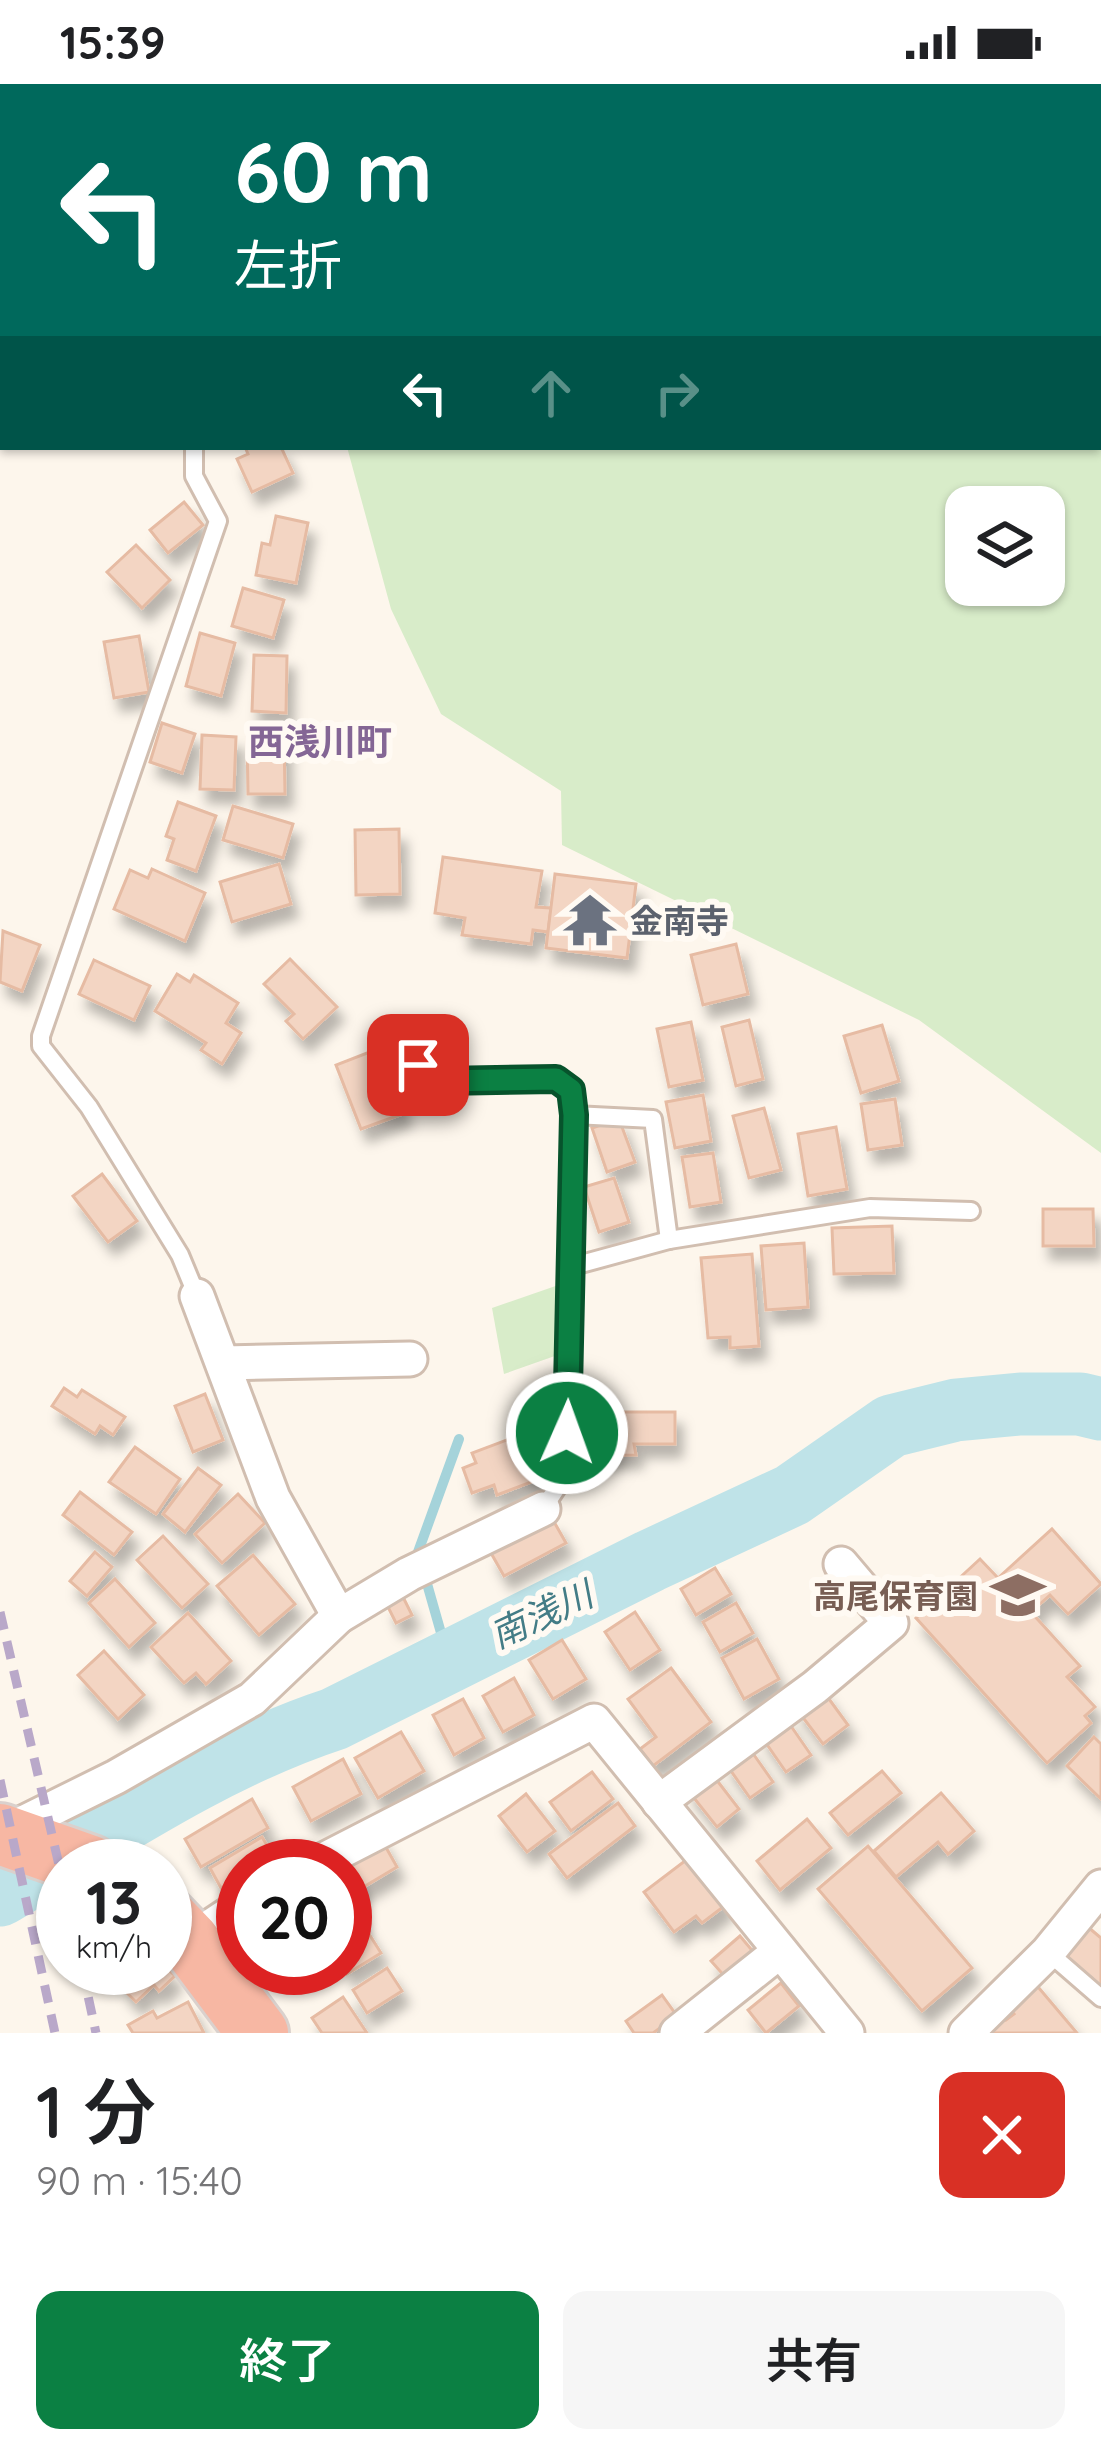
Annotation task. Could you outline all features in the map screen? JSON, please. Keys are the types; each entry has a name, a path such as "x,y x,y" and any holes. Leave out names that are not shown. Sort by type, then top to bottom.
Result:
{"highway":[{"path":"0,1834 36,1847"},
{"path":"192,1947 258,2033"}],"street":[{"path":"197,1296 273,1498 339,1616"},
{"path":"224,1364 410,1360"},
{"path":"0,1834 116,1777 252,1699 339,1616 543,1510"},
{"path":"659,1802 815,1687 891,1623 841,1564"},
{"path":"365,1839 594,1721 847,2033"},
{"path":"966,2033 1048,1952 1101,1888"},
{"path":"677,2033 780,1951"}],"lane":[{"path":"194,450 194,476 218,521 41,1046 89,1107 180,1256 197,1296"},
{"path":"418,1065 442,1081 556,1079 571,1090 566,1474 543,1510"},
{"path":"574,1115 653,1119 669,1240"},
{"path":"570,1267 669,1240 870,1208 971,1211"},
{"path":"1048,1952 1101,1998"}],"green space":[{"path":"348,450 1101,450 1101,1153 919,1020 562,845 561,791 441,714 391,609"},
{"path":"570,1281 569,1351 504,1374 492,1308"}],"building":[{"path":"246,450 282,450 293,473 252,492 237,459 248,454"},
{"path":"184,502 203,525 168,553 150,530"},
{"path":"276,516 308,523 296,583 256,575 262,543 270,545"},
{"path":"136,545 170,580 142,608 107,572"},
{"path":"243,588 284,600 273,638 232,626"},
{"path":"200,633 235,643 221,696 186,686"},
{"path":"139,636 149,692 114,698 104,642"},
{"path":"254,655 287,656 286,713 252,711"},
{"path":"162,723 195,734 182,773 150,762"},
{"path":"202,735 236,737 234,790 200,789"},
{"path":"284,736 285,794 248,794 247,737"},
{"path":"178,802 216,816 196,871 167,860 174,839 166,836"},
{"path":"233,806 293,824 283,858 223,840"},
{"path":"399,829 400,894 356,895 355,830"},
{"path":"443,857 542,871 536,907 551,908 548,932 533,930 531,944 462,935 465,918 435,913"},
{"path":"279,864 291,904 232,922 220,882"},
{"path":"152,869 205,893 185,941 114,909 130,870 148,878"},
{"name":"金南寺","path":"555,874 636,884 627,958 546,948"},
{"path":"3,931 40,945 22,991 0,982"},
{"path":"736,944 748,994 703,1005 691,955"},
{"path":"290,959 337,1007 303,1039 286,1021 294,1014 264,984"},
{"path":"94,960 150,986 134,1020 79,994"},
{"path":"177,974 190,982 194,975 238,1003 226,1023 241,1033 222,1064 201,1050 206,1043 155,1011"},
{"path":"749,1020 763,1079 736,1086 722,1027"},
{"path":"691,1022 703,1080 669,1087 657,1029"},
{"path":"882,1025 899,1081 861,1093 844,1036"},
{"path":"380,1048 405,1113 361,1129 336,1065"},
{"path":"703,1095 711,1141 675,1148 666,1102"},
{"path":"895,1099 902,1145 868,1150 861,1104"},
{"path":"764,1108 781,1170 749,1178 733,1116"},
{"path":"619,1119 635,1162 607,1172 592,1128"},
{"path":"836,1127 847,1189 808,1196 798,1134"},
{"path":"713,1153 721,1202 690,1207 682,1157"},
{"path":"102,1174 137,1221 108,1242 73,1196"},
{"path":"614,1178 629,1222 599,1232 584,1187"},
{"path":"1043,1209 1093,1209 1094,1246 1043,1246"},
{"path":"892,1226 894,1273 834,1274 832,1228"},
{"path":"804,1243 808,1307 766,1310 761,1246"},
{"path":"752,1254 759,1346 730,1348 730,1337 708,1338 701,1258"},
{"path":"64,1388 77,1397 82,1390 125,1417 113,1435 100,1426 95,1434 52,1406"},
{"path":"205,1394 223,1440 193,1452 175,1406"},
{"path":"585,1412 675,1412 675,1444 634,1444 636,1455 585,1456"},
{"path":"536,1429 550,1465 538,1469 542,1478 497,1495 494,1485 472,1493 463,1468 476,1463 472,1453"},
{"path":"135,1447 180,1479 156,1514 109,1482"},
{"path":"198,1468 221,1485 185,1532 163,1514"},
{"path":"80,1492 132,1532 114,1555 63,1515"},
{"path":"238,1494 265,1523 222,1563 195,1534"},
{"path":"553,1520 566,1543 504,1576 491,1553"},
{"path":"1052,1529 1101,1584 1068,1614 1050,1595 1031,1612 1080,1666 1067,1677 1095,1707 1085,1716 1091,1723 1047,1763 916,1618 980,1559 998,1578"},
{"path":"163,1536 208,1584 182,1608 137,1560"},
{"path":"95,1552 112,1567 87,1596 70,1581"},
{"path":"253,1555 295,1604 259,1635 217,1586"},
{"path":"715,1568 731,1594 696,1615 681,1589"},
{"path":"115,1579 155,1623 129,1647 89,1603"},
{"path":"403,1597 412,1615 396,1623 387,1605"},
{"path":"736,1603 753,1633 720,1652 703,1622"},
{"path":"635,1612 660,1650 630,1670 605,1632"},
{"path":"188,1613 231,1661 206,1684 196,1673 184,1683 151,1647"},
{"path":"757,1639 779,1679 744,1699 722,1658"},
{"path":"562,1640 586,1679 553,1699 529,1660"},
{"path":"104,1651 144,1695 118,1719 78,1675"},
{"path":"671,1668 711,1722 653,1766 640,1749 656,1737 628,1699"},
{"path":"514,1678 534,1715 503,1732 483,1696"},
{"path":"821,1688 848,1725 823,1744 795,1707"},
{"path":"463,1699 484,1738 454,1755 433,1715"},
{"path":"784,1716 811,1755 786,1772 759,1733"},
{"path":"401,1732 424,1771 378,1798 355,1758"},
{"path":"1094,1737 1101,1744 1101,1799 1067,1766"},
{"path":"747,1745 773,1782 750,1798 724,1761"},
{"path":"343,1759 361,1794 311,1821 293,1787"},
{"path":"709,1770 739,1809 717,1827 686,1788"},
{"path":"882,1771 901,1793 848,1835 830,1813"},
{"path":"592,1772 613,1799 571,1831 550,1802"},
{"path":"941,1793 974,1831 948,1854 938,1842 896,1877 874,1851"},
{"path":"526,1794 555,1831 527,1852 499,1816"},
{"path":"252,1799 268,1828 249,1839 216,1839 216,1858 201,1867 192,1851 192,1839 185,1839"},
{"path":"618,1803 635,1826 567,1878 549,1854"},
{"path":"807,1819 831,1848 780,1890 757,1861"},
{"path":"379,1835 397,1867 372,1882 372,1841"},
{"path":"868,1846 972,1968 922,2011 818,1889"},
{"path":"690,1857 727,1904 702,1923 696,1916 674,1932 644,1892"},
{"path":"1088,1927 1101,1938 1101,1987 1064,1958"},
{"path":"740,1936 756,1955 727,1979 711,1961"},
{"path":"387,1968 402,1991 367,2013 356,1995 372,1995 372,1978"},
{"path":"1033,1981 1077,2033 985,2033 999,2012 1006,2020 1014,2014 1006,2004"},
{"path":"781,1983 799,2006 766,2033 748,2010"},
{"path":"662,1995 677,2016 653,2033 634,2033 626,2021"},
{"path":"343,1997 367,2033 322,2033 312,2018"},
{"path":"188,2002 204,2033 133,2033 128,2025 153,2011 157,2018"}],"waterway":[{"name":"南浅川","path":"0,1895 205,1775 334,1719 792,1495 891,1426 956,1410 1020,1404 1080,1404 1101,1409"},
{"path":"449,1661 418,1552 459,1439"}],"railway":[{"path":"0,1612 53,1839"},
{"path":"0,1780 55,2033"},
{"path":"88,1995 96,2033"}],"place":[{"name":"金南寺","path":"590,920"},
{"name":"高尾保育園","path":"1018,1595"}],"district":[{"name":"西浅川町","path":"320,741"}],"route":[{"path":"418,1065 442,1081 556,1079 571,1090 567,1433"}]}
